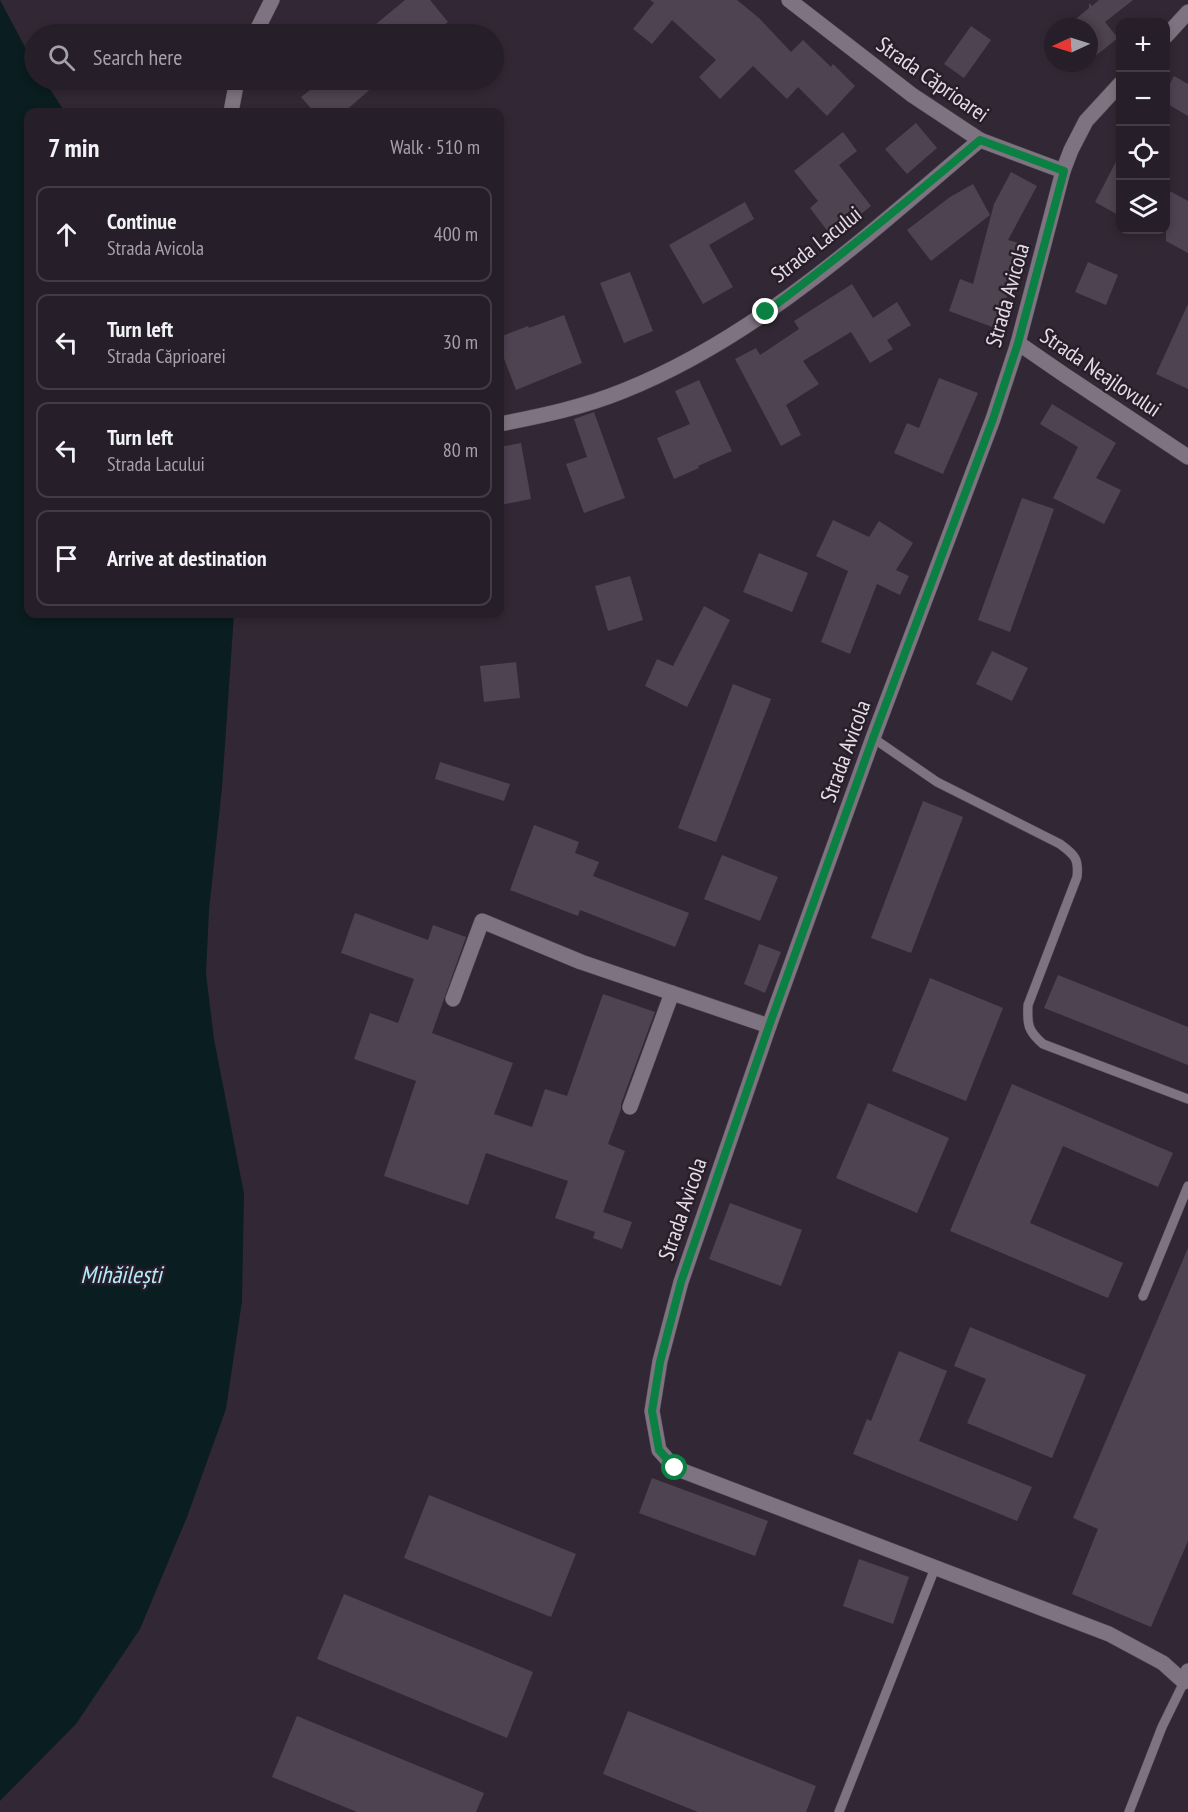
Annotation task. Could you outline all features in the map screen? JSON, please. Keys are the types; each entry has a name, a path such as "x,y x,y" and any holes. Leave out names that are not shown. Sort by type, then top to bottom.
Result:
{"street":[{"path":"260,24 272,0"},
{"name":"Strada Căprioarei","path":"789,0 912,95 980,140 1064,171"},
{"path":"1170,32 1188,12"},
{"name":"Strada Avicola","path":"935,1568 675,1468 659,1450 652,1411 660,1362 681,1282 769,1026 873,738 993,419 1018,343 1071,150 1086,121 1116,88"},
{"path":"232,108 235,90"},
{"name":"Strada Lacului","path":"504,423 569,409 622,392 669,370 717,343 766,312 820,272 980,140"},
{"name":"Strada Neajlovului","path":"1018,343 1188,457"},
{"path":"453,999 482,921 581,962 769,1026"},
{"path":"630,1107 672,993"},
{"path":"935,1568 1109,1634 1186,1676"}],"lane":[{"path":"873,738 937,782 1060,844 1072,853 1078,864 1077,877 1028,1005 1027,1020 1032,1034 1043,1044 1188,1099"},
{"path":"1143,1296 1188,1186"},
{"path":"838,1812 935,1568"},
{"path":"1129,1812 1162,1727 1186,1676"}],"water":[{"name":"Mihăilești","path":"0,0 24,45 24,90 51,90 62,108 24,108 24,618 234,618 222,788 209,910 206,974 214,1039 244,1194 242,1301 226,1409 187,1517 140,1629 76,1724 0,1801"}],"building":[{"path":"405,0 430,0 448,22 446,24 376,24"},
{"path":"650,0 737,0 759,18 791,52 803,40 831,67 833,64 855,86 827,116 798,87 787,99 753,66 720,99 699,77 716,60 672,20 652,44 633,29 654,3"},
{"path":"1099,0 1133,0 1105,22 1116,36 1116,40 1098,54 1098,18 1077,18 1089,8 1089,3 1092,6"},
{"path":"971,26 991,40 964,78 944,64"},
{"path":"1174,76 1188,84 1188,116 1170,105 1170,84"},
{"path":"310,90 369,90 349,108 311,108 301,97"},
{"path":"916,123 937,148 907,174 885,149"},
{"path":"843,132 857,151 839,165 871,206 832,237 810,208 818,201 794,171"},
{"path":"1116,162 1116,214 1095,202"},
{"path":"1011,172 1037,186 1008,240 1029,246 1023,270 1018,268 995,328 949,311 960,279 973,284 994,204"},
{"path":"973,184 990,215 931,261 907,230 950,197"},
{"path":"1170,191 1188,201 1188,253 1166,241 1166,234 1170,234"},
{"path":"745,202 754,219 709,245 733,287 703,304 669,245"},
{"path":"1088,262 1118,275 1106,305 1075,292"},
{"path":"630,272 653,331 624,343 600,283"},
{"path":"852,284 873,318 897,302 911,325 887,340 893,349 870,363 851,332 803,361 819,384 786,405 801,435 781,446 735,359 756,348 760,355 799,329 794,321"},
{"path":"1188,304 1188,389 1156,374"},
{"path":"564,315 582,363 516,390 504,358 504,335 528,326 529,328"},
{"path":"939,378 978,393 943,474 894,453 907,423 919,428"},
{"path":"699,380 732,451 674,479 657,438 690,424 675,391"},
{"path":"1052,404 1116,443 1096,478 1121,490 1104,524 1053,498 1078,447 1040,424"},
{"path":"594,412 625,498 584,513 566,464 587,457 574,419"},
{"path":"521,443 531,499 504,504 504,446"},
{"path":"1022,498 1054,509 1010,632 978,620"},
{"path":"833,520 869,537 879,521 913,543 896,570 909,576 900,595 877,584 850,654 821,642 848,571 816,556"},
{"path":"759,553 808,573 792,612 743,592"},
{"path":"630,576 643,620 608,631 595,586"},
{"path":"704,606 730,620 687,707 645,686 657,659 673,666"},
{"path":"992,651 1028,668 1012,701 976,684"},
{"path":"516,662 520,698 484,702 480,666"},
{"path":"733,684 771,699 716,842 678,828"},
{"path":"440,762 510,784 504,801 435,779"},
{"path":"923,801 963,817 911,953 871,938"},
{"path":"534,825 579,842 575,853 599,862 593,876 689,913 675,947 580,910 578,916 510,890"},
{"path":"722,855 778,877 760,921 704,899"},
{"path":"355,913 428,940 433,925 466,937 432,1033 513,1063 494,1114 532,1127 545,1089 567,1096 603,994 655,1012 608,1144 625,1151 603,1212 632,1222 622,1249 593,1238 595,1232 555,1218 568,1181 486,1153 468,1205 384,1176 416,1081 354,1059 370,1013 398,1023 414,979 341,953"},
{"path":"759,944 781,952 765,993 744,984"},
{"path":"1058,975 1188,1027 1188,1065 1044,1008"},
{"path":"930,978 1003,1008 966,1101 892,1071"},
{"path":"1012,1084 1173,1153 1158,1187 1063,1146 1030,1223 1123,1263 1108,1298 950,1231"},
{"path":"868,1103 949,1138 917,1213 836,1178"},
{"path":"730,1203 802,1230 781,1286 709,1259"},
{"path":"1188,1248 1188,1541 1151,1627 1072,1594 1098,1529 1073,1518"},
{"path":"970,1327 1086,1375 1052,1458 967,1423 986,1379 954,1366"},
{"path":"899,1351 947,1371 919,1441 1032,1487 1017,1521 853,1454 867,1419 871,1421"},
{"path":"652,1478 768,1521 755,1556 639,1513"},
{"path":"429,1495 576,1554 551,1617 404,1558"},
{"path":"859,1559 909,1577 893,1624 843,1606"},
{"path":"344,1594 533,1672 507,1738 317,1659"},
{"path":"628,1711 816,1786 806,1812 698,1812 603,1774"},
{"path":"297,1716 484,1793 476,1812 357,1812 272,1777"}],"route":[{"path":"675,1468 659,1450 652,1411 660,1362 681,1282 769,1026 873,738 993,419 1018,343 1064,171 980,140 875,228 766,312"}]}
